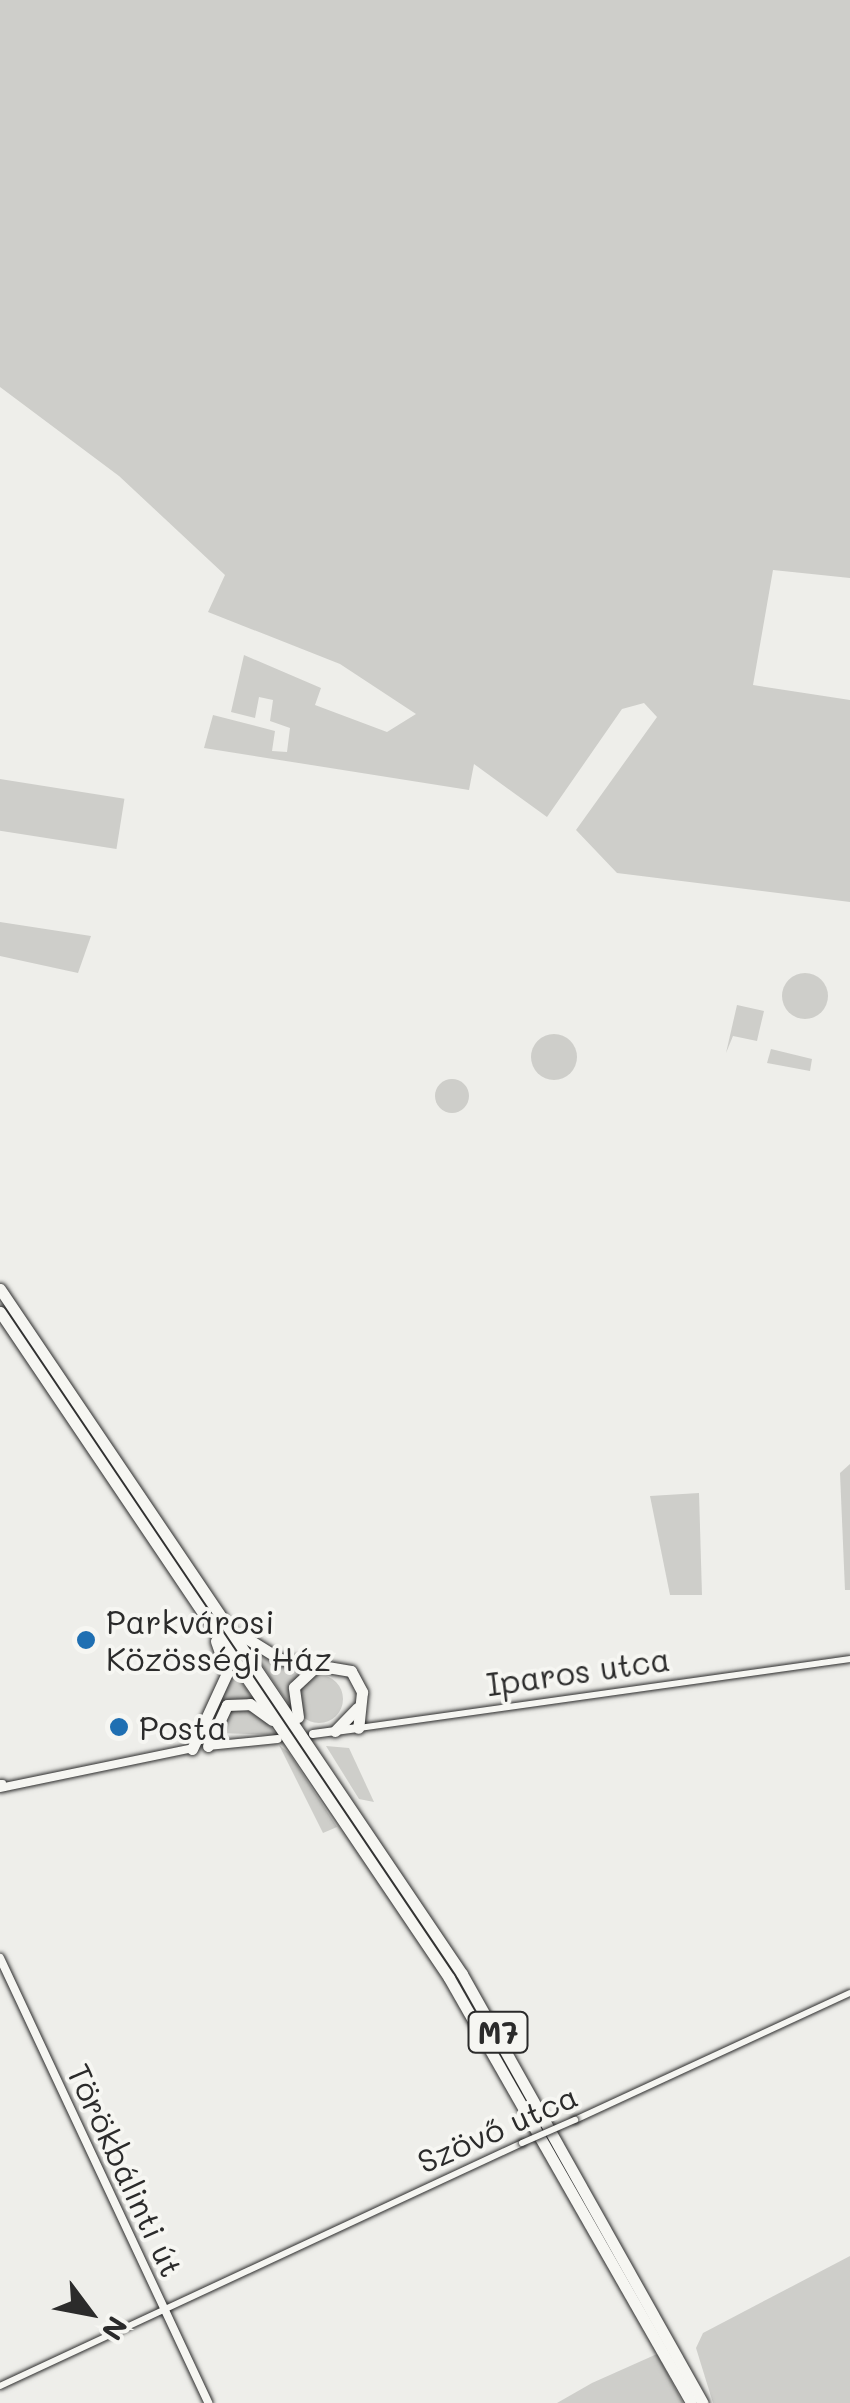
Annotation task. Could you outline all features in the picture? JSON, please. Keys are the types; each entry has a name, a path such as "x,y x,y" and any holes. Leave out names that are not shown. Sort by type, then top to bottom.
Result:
{"highway":[{"name":"M7","path":"0,1289 497,2055 691,2403"},
{"name":"M7","path":"0,1312 316,1752 515,2060 703,2403"},
{"path":"201,1596 258,1650 351,1671 360,1711 373,1726"},
{"path":"201,1596 226,1666 211,1738"},
{"path":"316,1752 293,1702 300,1676 315,1665 341,1668 356,1685 358,1728"},
{"path":"192,1749 211,1738 221,1710 244,1704 292,1741"},
{"path":"335,1731 360,1711"}],"main road":[{"name":"Iparos utca","path":"313,1734 358,1728"},
{"path":"211,1738 278,1739"},
{"path":"1,1784 192,1749"},
{"name":"Törökbálinti út","path":"0,1958 208,2403"}],"street":[{"name":"Iparos utca","path":"358,1728 850,1658"},
{"name":"Szövő utca","path":"0,2386 850,1992"}],"shaded area":[{"path":"0,0 850,0 850,578 773,570 753,685 850,700 850,902 617,873 576,830 657,717 644,703 622,709 547,817 474,764 469,790 204,748 213,715 275,731 272,751 287,752 290,728 270,721 273,700 259,697 255,718 231,712 244,655 321,688 315,705 387,732 416,714 340,664 208,612 225,575 119,476 0,387"},
{"path":"0,779 124,799 116,849 0,831"},
{"path":"0,922 91,936 78,973 0,956"},
{"path":"805,973 821,980 828,996 821,1012 805,1019 789,1012 782,996 789,980"},
{"path":"737,1005 764,1011 757,1041 733,1036 726,1053"},
{"path":"554,1034 570,1041 577,1057 570,1073 554,1080 538,1073 531,1057 538,1041"},
{"path":"771,1049 812,1059 810,1071 767,1063"},
{"path":"452,1079 464,1084 469,1096 464,1108 452,1113 440,1108 435,1096 440,1084"},
{"path":"850,1464 850,1590 845,1590 840,1473"},
{"path":"699,1493 702,1595 670,1595 650,1496"},
{"path":"252,1650 302,1668 289,1703 288,1703"},
{"path":"230,1665 256,1703 218,1707"},
{"path":"319,1675 336,1682 343,1699 336,1716 319,1723 302,1716 295,1699 302,1682"},
{"path":"245,1706 267,1721 276,1735 218,1733 228,1709"},
{"path":"279,1745 289,1753 337,1827 323,1833"},
{"path":"326,1746 349,1748 374,1802 359,1799"},
{"path":"850,2256 850,2403 713,2403 696,2348 703,2333"},
{"path":"657,2354 683,2403 557,2403 592,2383"}],"place":[{"name":"Parkvárosi Közösségi Ház","path":"86,1640"},
{"name":"Posta","path":"119,1727"}]}
